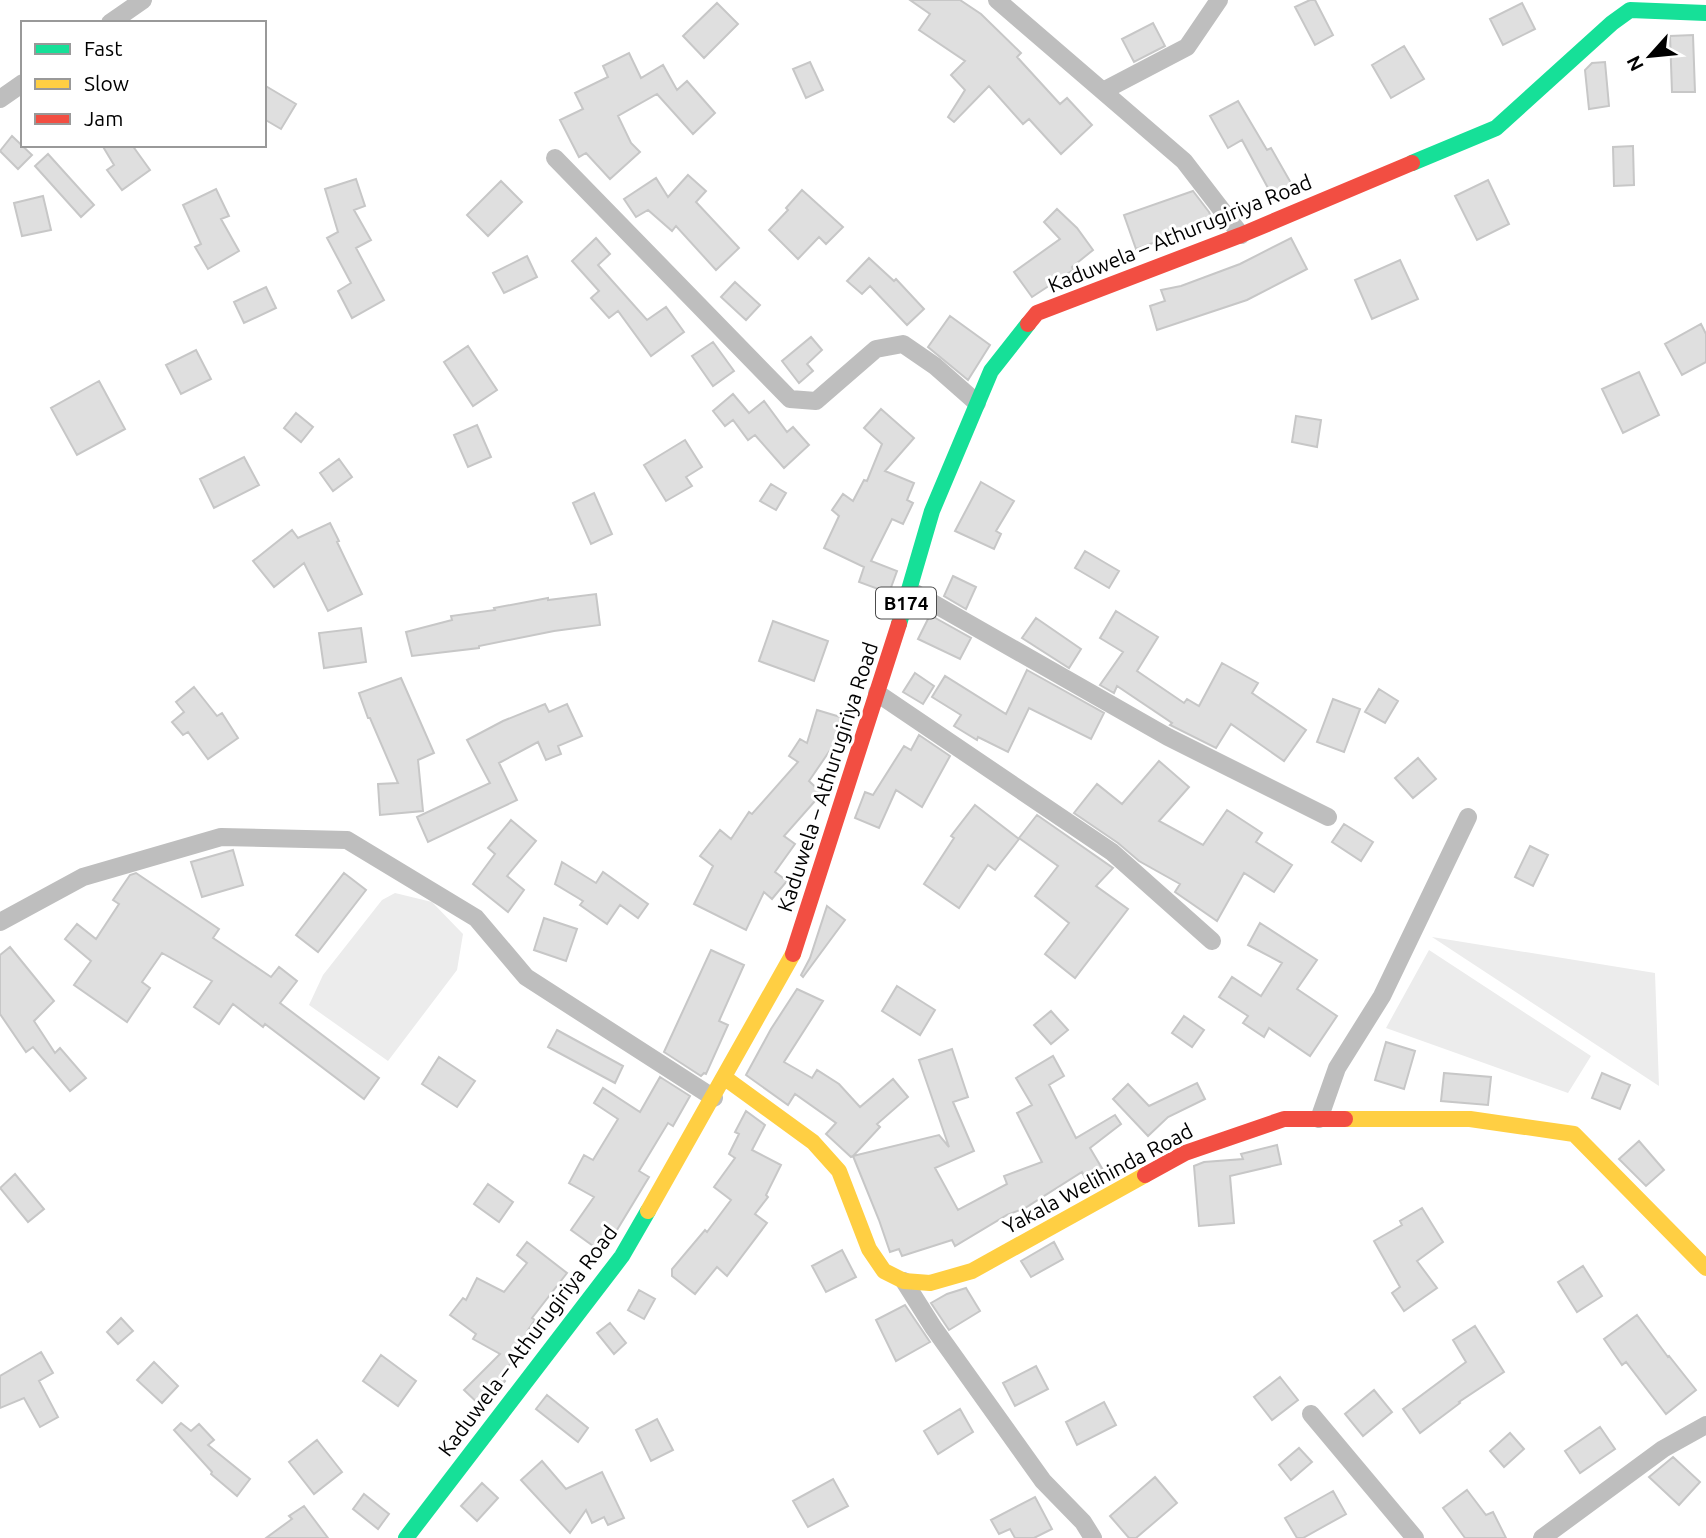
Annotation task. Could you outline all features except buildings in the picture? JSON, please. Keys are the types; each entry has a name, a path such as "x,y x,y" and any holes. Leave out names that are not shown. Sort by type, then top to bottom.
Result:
{"main road":[{"name":"Kaduwela – Athurugiriya Road","path":"406,1538 622,1256 794,953 910,590 932,511 991,371 1037,313 1241,234 1496,128 1612,23 1630,10 1662,6 1706,13"},
{"path":"725,1078 813,1142 839,1171 869,1249 884,1271 904,1281"},
{"name":"Yakala Welihinda Road","path":"904,1281 930,1283 972,1271 1185,1153 1284,1119 1470,1119 1574,1134 1706,1268"}],"street":[{"path":"113,21 143,0"},
{"path":"997,0 1184,161 1241,234"},
{"path":"1102,91 1187,47 1219,0"},
{"path":"0,99 21,84"},
{"path":"555,158 790,399 816,401 876,349 903,344 935,366 977,403"},
{"path":"910,590 1168,737 1328,817"},
{"path":"877,693 1112,852 1212,941"},
{"path":"1319,1119 1337,1068 1382,996 1468,817"},
{"path":"0,922 83,877 221,837 347,840 476,918 526,977 714,1098"},
{"path":"904,1281 933,1327 1043,1481 1083,1521 1093,1538"},
{"path":"1311,1414 1415,1538"},
{"path":"1542,1538 1663,1449 1706,1425"}],"shaded area":[{"path":"395,893 432,902 463,934 457,970 388,1061 309,1005 323,975 382,900"},
{"path":"1432,937 1655,973 1659,1086"},
{"path":"1429,950 1591,1056 1568,1093 1386,1028"}],"traffic: fast":[{"path":"1412,163 1496,128 1612,23 1630,10 1706,13"},
{"path":"899,624 932,511 991,371 1028,324"},
{"path":"406,1538 622,1256 648,1211"}],"traffic: slow":[{"path":"648,1211 793,954"},
{"path":"725,1078 813,1142 839,1171 869,1249 884,1271 904,1281 930,1283 972,1271 1145,1175"},
{"path":"1345,1119 1470,1119 1574,1134 1706,1268"}],"traffic: jam":[{"path":"1028,324 1037,313 1241,235 1412,163"},
{"path":"793,954 899,624"},
{"path":"1145,1175 1185,1153 1284,1119 1345,1119"}]}
